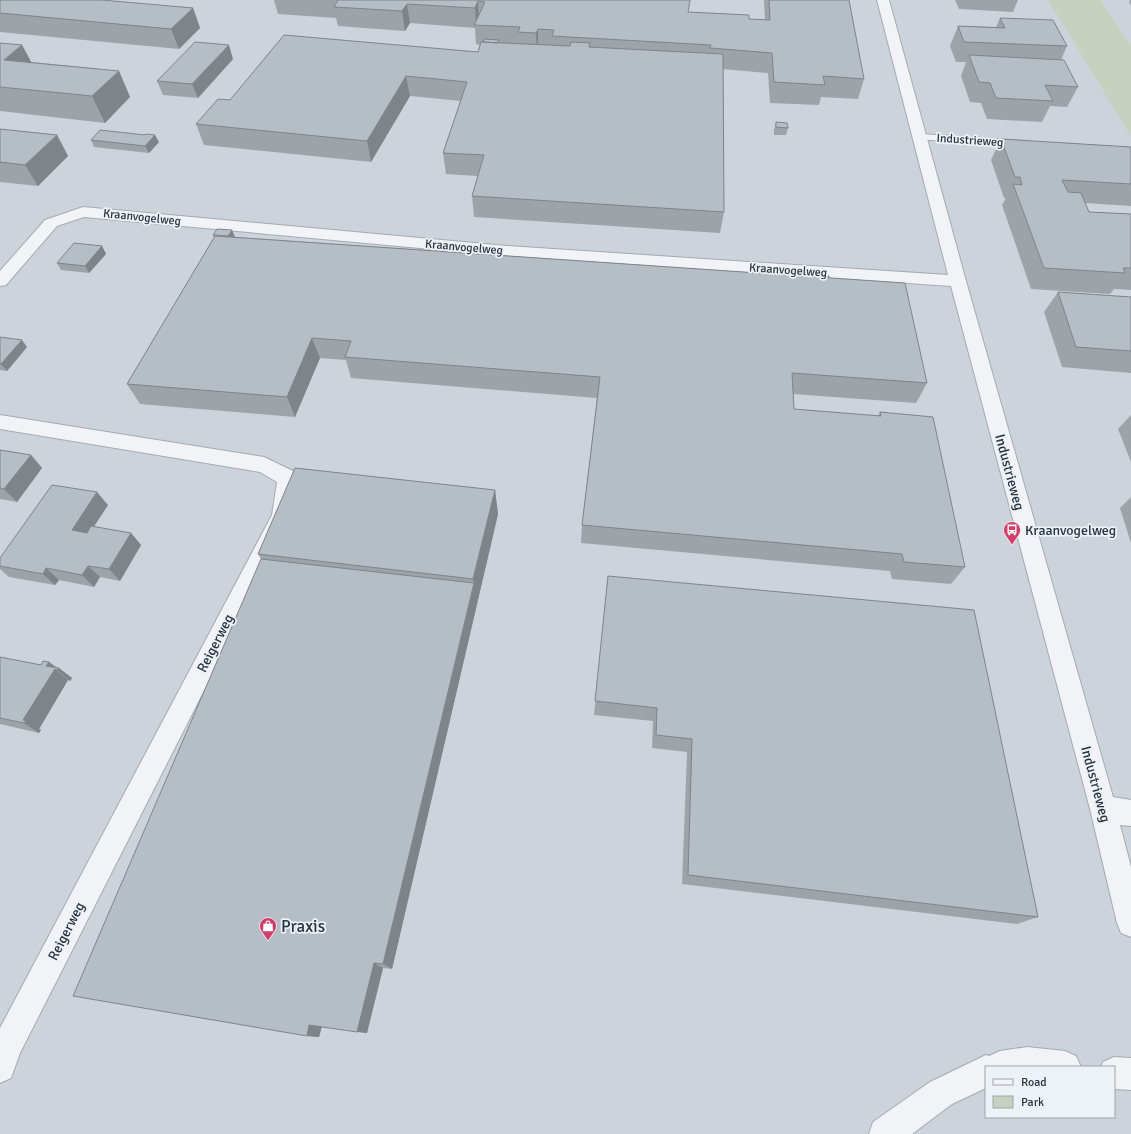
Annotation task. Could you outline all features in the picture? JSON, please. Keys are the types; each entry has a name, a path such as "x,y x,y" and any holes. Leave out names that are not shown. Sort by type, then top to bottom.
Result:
{"street":[{"name":"Industrieweg","path":"883,0 921,137 958,281 1103,809 1131,923"},
{"name":"Kraanvogelweg","path":"0,281 51,222 83,212 507,251 958,281"},
{"name":"Reigerweg","path":"0,422 264,465 288,478 282,515 6,1048 0,1067"},
{"path":"1103,809 1131,813"},
{"path":"1007,1066 1027,1063 1056,1066"},
{"path":"888,1133 941,1093 985,1071"},
{"path":"1115,1072 1131,1074"}],"lane":[{"name":"Industrieweg","path":"921,137 1037,144"}],"shaded area":[{"path":"0,0 1131,0 1131,1134 0,1134"}],"green space":[{"path":"1048,0 1100,0 1131,45 1131,136"}],"building":[{"path":"0,0 102,0 193,8 171,29 0,13"},
{"path":"338,0 690,0 688,12 749,15 749,19 770,20 769,0 849,0 864,79 823,76 825,85 774,82 772,53 710,48 711,45 552,36 554,30 538,29 536,33 518,32 520,27 474,25 485,2 478,1 475,8 407,4 402,11 334,7"},
{"path":"1000,18 1053,20 1067,46 964,42 958,26 1005,28"},
{"path":"284,35 478,52 481,42 570,46 571,42 590,43 589,47 723,54 724,212 472,196 484,155 443,153 467,82 406,76 367,141 196,124 218,99 230,100"},
{"path":"484,39 499,40 497,43 483,42"},
{"path":"195,42 229,45 192,84 157,81"},
{"path":"0,43 22,45 4,60 119,71 92,96 0,87"},
{"path":"969,55 1064,60 1078,87 1045,85 1053,101 996,98 990,83 979,82"},
{"path":"776,122 787,123 788,128 776,127"},
{"path":"0,129 57,135 25,165 0,162"},
{"path":"100,130 155,135 145,146 91,140"},
{"path":"1001,139 1131,147 1131,184 1062,180 1068,192 1081,193 1089,212 1131,214 1131,268 1123,268 1125,273 1044,268 1013,184 1022,185 1020,177 1015,177"},
{"path":"217,229 232,230 228,236 213,235"},
{"path":"215,236 905,283 927,383 792,373 794,409 881,416 880,412 933,417 965,567 904,562 902,554 582,525 600,377 345,357 351,341 312,338 287,397 127,384"},
{"path":"74,243 102,246 85,266 57,263"},
{"path":"817,275 829,276 829,277 817,277"},
{"path":"1058,292 1131,297 1131,351 1076,347"},
{"path":"0,337 22,340 1,364 0,364"},
{"path":"0,450 31,455 4,489 0,488"},
{"path":"295,468 495,490 473,579 258,554"},
{"path":"52,485 97,492 72,530 87,533 91,526 131,533 109,569 88,566 82,575 46,568 43,574 0,566 0,558"},
{"path":"261,559 474,583 383,964 374,963 357,1032 309,1025 307,1036 73,996"},
{"path":"608,576 974,610 1038,917 688,875 692,739 656,735 657,708 595,701"},
{"path":"0,657 41,665 43,661 49,662 46,666 59,668 57,670 55,669 23,720 26,721 24,723 0,718"}],"place":[{"name":"Kraanvogelweg","path":"1012,545"},
{"name":"Praxis","path":"268,941"}]}
